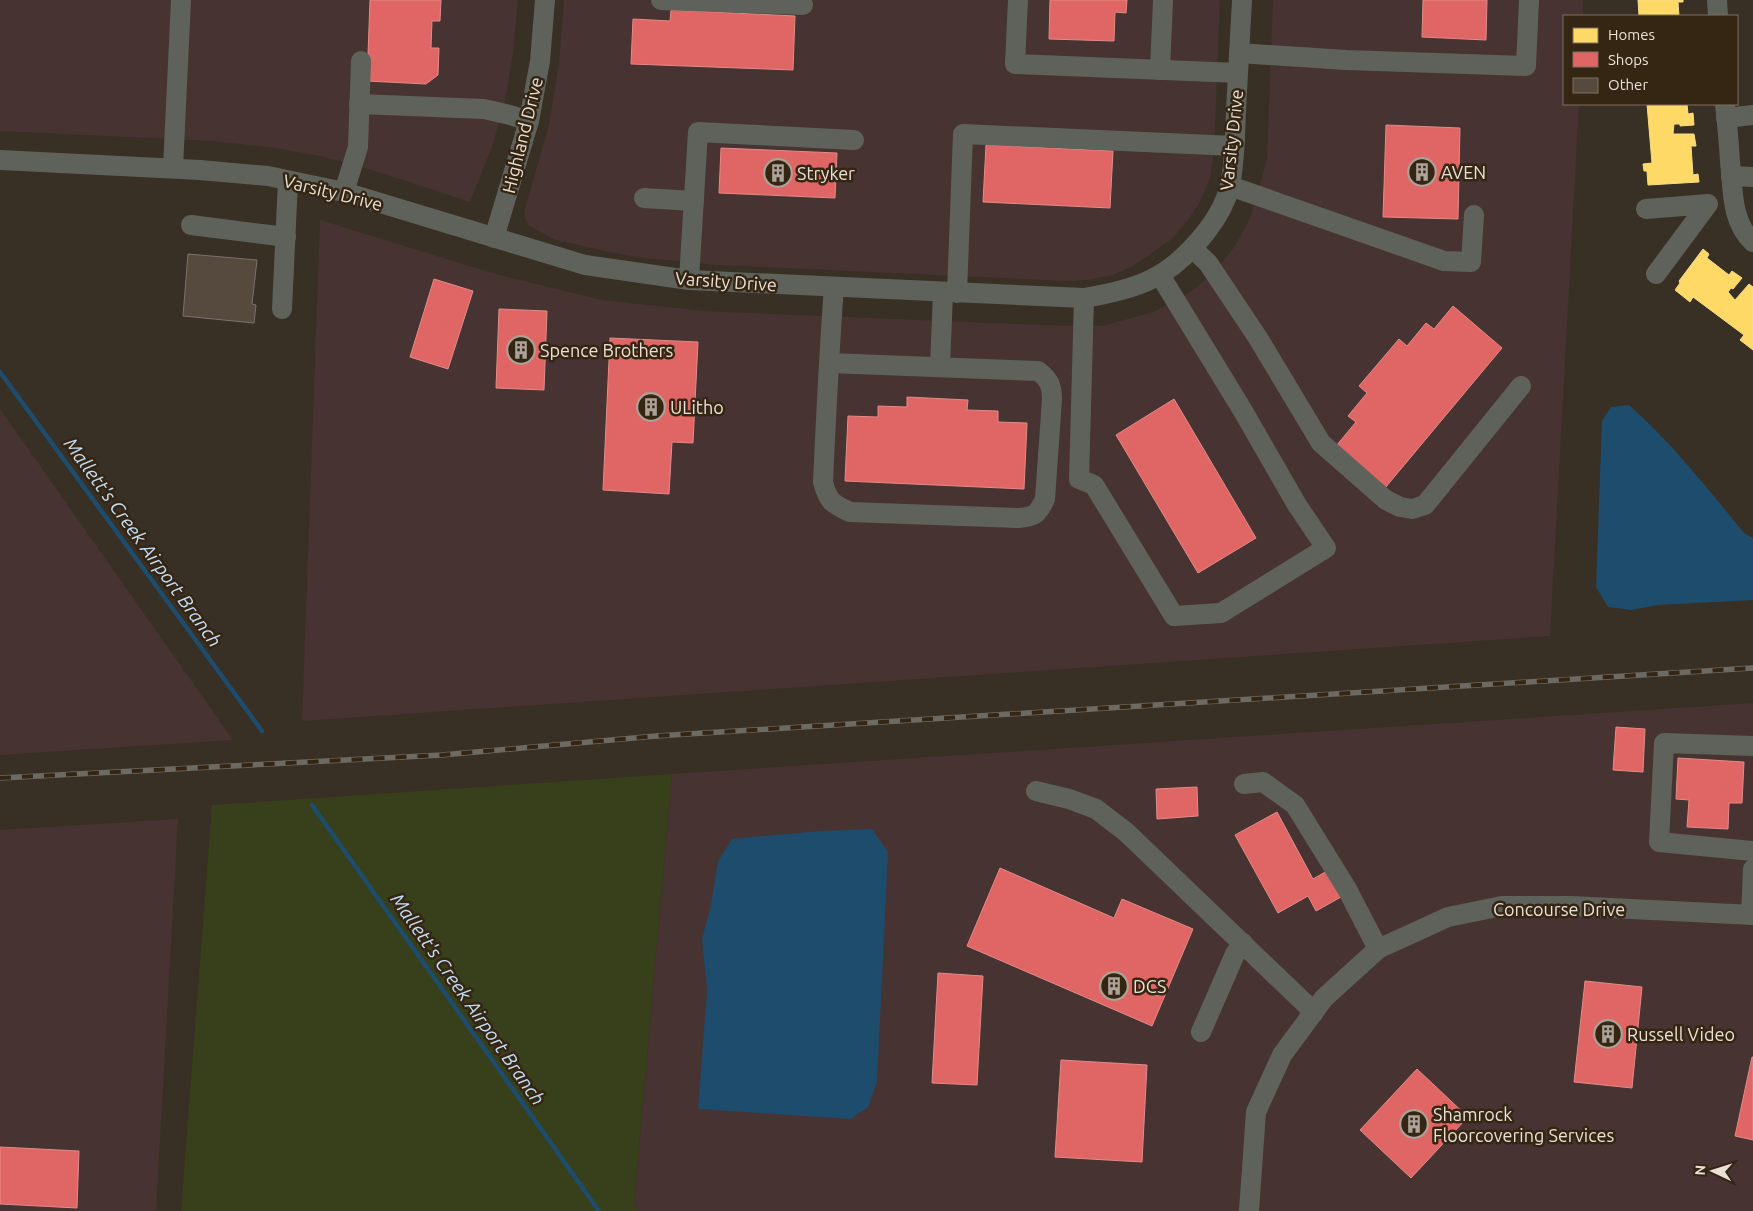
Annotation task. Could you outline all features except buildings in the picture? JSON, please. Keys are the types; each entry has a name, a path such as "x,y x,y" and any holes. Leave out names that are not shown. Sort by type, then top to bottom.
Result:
{"street":[{"path":"173,168 181,0"},
{"name":"Highland Drive","path":"494,238 529,121 540,61 545,0"},
{"path":"662,0 803,5"},
{"path":"1018,0 1015,64 1238,73"},
{"path":"1160,70 1163,0"},
{"name":"Varsity Drive","path":"0,160 173,168 268,176 344,192 585,265 689,280 1084,298 1118,292 1148,281 1170,270 1193,248 1221,210 1230,186 1242,0"},
{"path":"1239,53 1354,60 1526,66 1529,0"},
{"path":"1717,0 1718,15"},
{"path":"344,192 358,147 361,61"},
{"path":"359,104 484,110 529,121"},
{"path":"1753,115 1726,111 1733,200 1738,221 1748,238 1753,242"},
{"path":"689,280 698,132 854,140"},
{"path":"940,367 950,293 964,134 1234,146"},
{"path":"1732,176 1753,177"},
{"path":"282,309 288,181"},
{"path":"1230,186 1444,261 1471,262 1474,215"},
{"path":"644,198 694,201"},
{"path":"1646,209 1733,200"},
{"path":"1656,274 1708,204"},
{"path":"191,226 286,237"},
{"path":"1193,248 1208,263 1258,338 1321,443 1386,500 1400,507 1412,509 1425,505 1521,386"},
{"path":"1084,298 1080,479 1094,485 1174,616 1221,613 1326,548 1297,505 1243,411 1160,275"},
{"path":"829,362 1038,371 1045,376 1052,387 1044,499 1039,511 1030,517 850,512 836,506 827,497 822,482 829,362 834,287"},
{"path":"1753,746 1664,743 1659,842 1753,851"},
{"path":"1244,784 1263,782 1295,805 1347,889 1378,949"},
{"path":"1036,791 1096,809 1126,832 1314,1012"},
{"path":"1752,915 1753,868"},
{"name":"Concourse Drive","path":"1249,1211 1256,1112 1282,1055 1324,998 1378,949 1448,917 1502,906 1570,906 1752,915"},
{"path":"1201,1032 1235,954 1243,943"}],"shaded area":[{"path":"0,0 518,0 513,53 505,101 492,147 470,202 372,170 321,156 269,147 211,141 0,131"},
{"path":"564,0 1220,0 1214,151 1210,178 1200,202 1172,239 1133,266 1113,275 1087,280 1066,281 718,265 645,258 556,240 529,226 525,218 525,209 549,125 559,62"},
{"path":"1273,0 1583,0 1583,15 1563,15 1563,105 1579,105 1550,636 302,721 320,220 492,273 602,300 704,311 1102,326 1153,312 1176,301 1214,273 1235,246 1251,216 1267,159"},
{"path":"0,409 233,740 0,755"},
{"path":"1753,703 1753,1211 639,1211 634,1204 672,774"},
{"path":"178,819 156,1211 0,1211 0,830"}],"green space":[{"path":"672,774 634,1204 639,1211 181,1211 212,805"}],"water":[{"path":"1629,405 1675,451 1744,533 1753,538 1753,600 1658,605 1632,610 1608,607 1596,587 1602,421 1611,407"},
{"path":"872,829 888,852 877,1082 868,1107 851,1119 698,1109 707,991 702,939 711,905 718,861 732,839 821,831"}],"waterway":[{"name":"Mallett's Creek Airport Branch","path":"0,372 262,731"},
{"name":"Mallett's Creek Airport Branch","path":"312,805 599,1211"}],"railway":[{"path":"0,778 442,755 656,736 1753,668"}],"place":[{"name":"AVEN","path":"1422,172"},
{"name":"Stryker","path":"778,173"},
{"name":"Spence Brothers","path":"521,350"},
{"name":"ULitho","path":"651,407"},
{"name":"DCS","path":"1114,986"},
{"name":"Russell Video","path":"1608,1034"},
{"name":"Shamrock Floorcovering Services","path":"1414,1124"}]}
